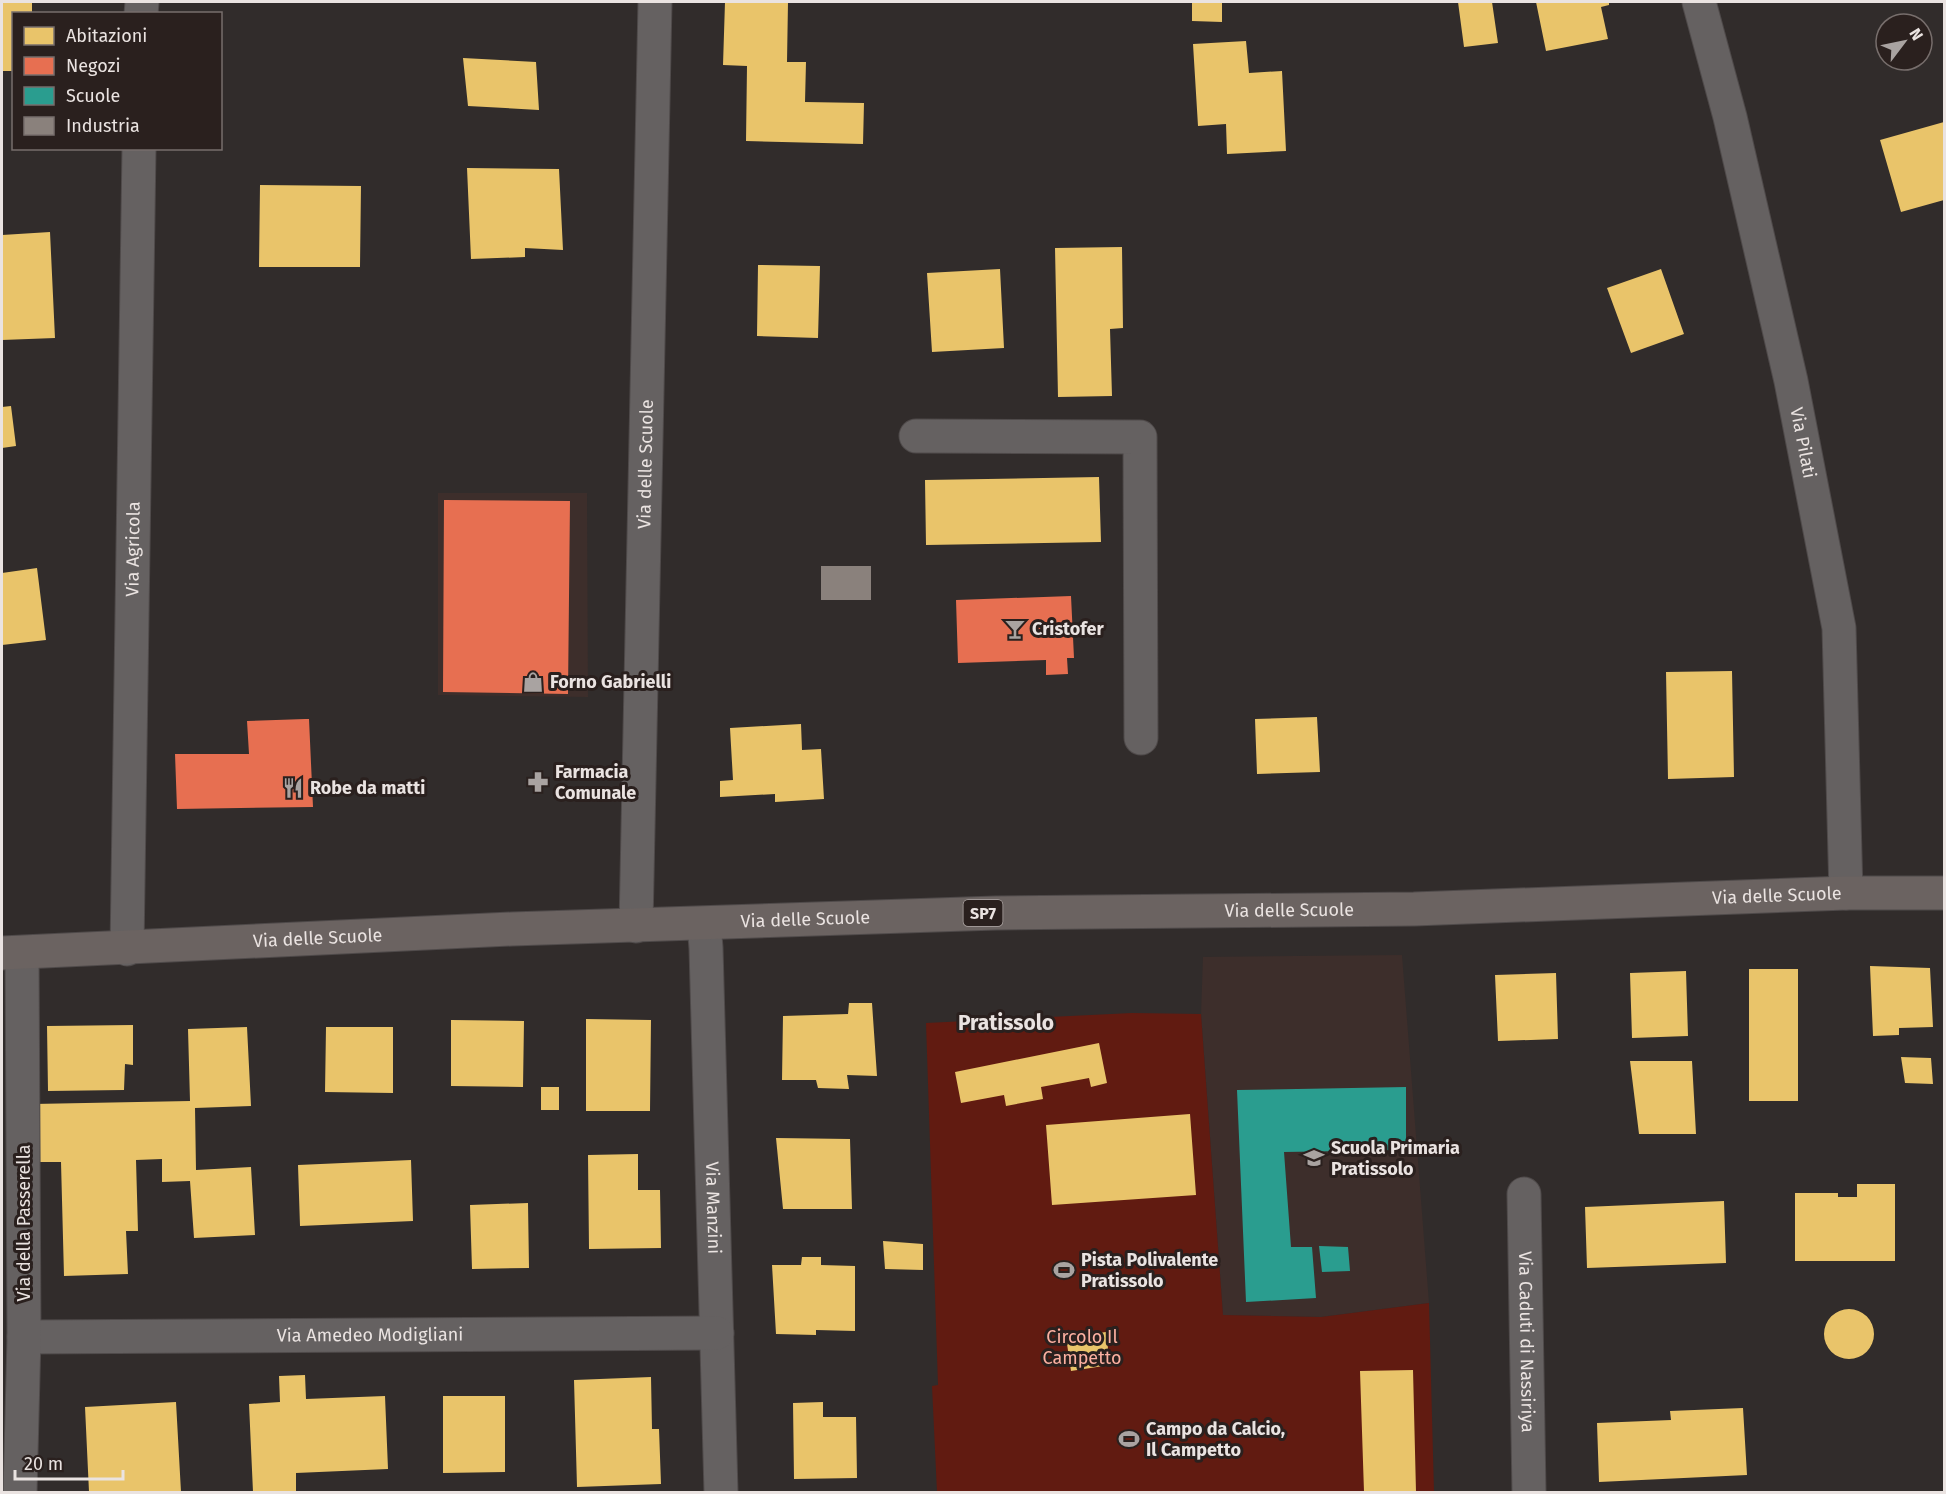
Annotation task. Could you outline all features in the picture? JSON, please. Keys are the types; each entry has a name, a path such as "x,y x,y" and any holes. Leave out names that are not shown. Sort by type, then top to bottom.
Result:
{"main road":[{"name":"Via delle Scuole","path":"12,953 512,929 636,927 1143,909 1414,909 1846,893 1944,893"}],"street":[{"name":"Via delle Scuole","path":"636,927 655,2"},
{"name":"Via Pilati","path":"1699,2 1730,117 1791,381 1839,628 1846,893"},
{"name":"Via Agricola","path":"127,949 139,150"},
{"path":"916,436 1140,437 1141,738"},
{"name":"Via Manzini","path":"704,924 721,1492"},
{"name":"Via della Passerella","path":"12,953 24,1337 20,1492"},
{"name":"Via Caduti di Nassiriya","path":"1524,1194 1529,1492"},
{"name":"Via Amedeo Modigliani","path":"24,1337 717,1332"}],"shaded area":[{"path":"438,493 587,493 588,697 438,695"},
{"name":"Scuola Primaria Pratissolo","path":"1402,955 1429,1303 1321,1317 1223,1315 1201,1014 1203,957"}],"green space":[{"name":"Circolo Il Campetto","path":"1132,1013 1201,1014 1223,1315 1321,1317 1429,1303 1434,1492 937,1492 932,1386 938,1385 926,1023"}],"building: Abitazioni":[{"path":"2,2 32,2 32,12 12,12 12,71 2,71"},
{"path":"725,2 788,2 787,62 806,62 805,102 864,103 863,144 746,141 747,66 723,65"},
{"path":"1192,2 1222,2 1222,22 1192,21"},
{"path":"1458,2 1492,2 1498,43 1464,47"},
{"path":"1536,2 1609,2 1609,5 1601,7 1608,39 1546,51"},
{"path":"1246,41 1249,73 1282,71 1286,151 1227,154 1226,124 1198,126 1193,44"},
{"path":"463,58 536,62 539,110 468,106"},
{"path":"1944,122 1944,200 1901,212 1880,140"},
{"path":"467,168 559,169 563,250 525,248 525,257 471,259"},
{"path":"260,185 361,186 360,267 259,267"},
{"path":"50,232 55,338 2,340 2,235"},
{"path":"1122,247 1123,328 1110,329 1112,396 1058,397 1055,248"},
{"path":"758,265 820,266 818,338 757,336"},
{"path":"1000,269 1004,348 932,352 927,273"},
{"path":"1661,269 1684,334 1631,353 1607,288"},
{"path":"11,406 16,446 2,448 2,407"},
{"path":"1099,477 1101,542 926,545 925,480"},
{"path":"37,568 46,640 2,645 2,573"},
{"path":"1732,671 1734,777 1668,779 1666,672"},
{"path":"1317,717 1320,772 1257,774 1255,719"},
{"path":"801,724 802,750 821,749 824,799 775,802 775,794 720,797 720,781 733,780 730,728"},
{"path":"1870,966 1930,968 1933,1027 1899,1028 1899,1035 1873,1036"},
{"path":"1749,969 1798,969 1798,1101 1749,1101"},
{"path":"1686,971 1688,1036 1632,1038 1630,973"},
{"path":"1556,973 1558,1039 1498,1041 1495,975"},
{"path":"849,1003 872,1003 877,1076 847,1075 849,1089 818,1088 816,1080 782,1080 783,1016 848,1014"},
{"path":"586,1019 651,1020 650,1111 586,1111"},
{"path":"451,1020 524,1021 523,1087 451,1086"},
{"path":"133,1025 133,1065 125,1064 124,1090 48,1091 47,1026"},
{"path":"247,1027 251,1106 195,1108 196,1170 251,1167 255,1235 194,1238 190,1181 162,1182 162,1159 136,1160 138,1231 126,1231 128,1274 64,1276 61,1162 34,1162 33,1104 190,1101 188,1029"},
{"path":"326,1027 393,1027 393,1093 325,1092"},
{"path":"1099,1043 1107,1083 1091,1087 1089,1078 1041,1087 1043,1099 1006,1106 1004,1095 961,1103 955,1072"},
{"path":"1901,1057 1931,1058 1933,1084 1905,1083"},
{"path":"1630,1061 1692,1061 1696,1134 1639,1134"},
{"path":"541,1087 559,1087 559,1110 541,1110"},
{"path":"1190,1114 1196,1195 1052,1205 1046,1125"},
{"path":"776,1138 850,1139 852,1209 783,1209"},
{"path":"638,1154 638,1190 660,1190 661,1248 589,1249 588,1155"},
{"path":"411,1160 413,1221 300,1226 298,1165"},
{"path":"1857,1184 1895,1184 1895,1261 1795,1261 1795,1193 1838,1193 1838,1197 1857,1197"},
{"path":"1724,1201 1726,1263 1587,1268 1585,1207"},
{"path":"528,1203 529,1268 472,1269 470,1205"},
{"path":"883,1241 923,1244 923,1270 885,1269"},
{"path":"802,1257 821,1257 821,1265 855,1266 855,1331 816,1330 816,1335 776,1334 772,1265 801,1265"},
{"path":"1849,1309 1867,1316 1874,1334 1867,1352 1849,1359 1831,1352 1824,1334 1831,1316"},
{"path":"1106,1332 1110,1365 1071,1371 1066,1337"},
{"path":"1413,1370 1416,1492 1364,1492 1360,1371"},
{"path":"305,1375 306,1399 385,1396 388,1469 296,1473 296,1492 253,1492 249,1404 280,1402 279,1376"},
{"path":"651,1377 652,1429 659,1429 661,1484 577,1487 574,1380"},
{"path":"443,1396 505,1396 505,1472 443,1473"},
{"path":"176,1402 181,1492 89,1492 85,1407"},
{"path":"823,1402 823,1417 856,1417 857,1478 794,1479 793,1403"},
{"path":"1743,1408 1747,1475 1599,1482 1597,1423 1671,1420 1670,1411"}],"building: Negozi":[{"path":"444,500 570,501 568,694 443,692"},
{"name":"Cristofer","path":"1071,596 1074,658 1067,658 1068,674 1046,675 1046,660 958,663 956,600"},
{"path":"309,719 313,807 177,809 175,754 249,754 247,721"}],"building: Scuole":[{"path":"1406,1087 1406,1150 1284,1152 1291,1247 1312,1247 1316,1298 1246,1302 1237,1090"},
{"path":"1319,1246 1348,1247 1350,1271 1322,1272"}],"building: Industria":[{"path":"821,566 871,566 871,600 821,600"}],"place":[{"name":"Cristofer","path":"1015,629"},
{"name":"Forno Gabrielli","path":"533,682"},
{"name":"Farmacia Comunale","path":"538,782"},
{"name":"Robe da matti","path":"293,788"},
{"name":"Scuola Primaria Pratissolo","path":"1314,1158"},
{"name":"Pista Polivalente Pratissolo","path":"1064,1270"},
{"name":"Campo da Calcio, Il Campetto","path":"1129,1439"}],"district":[{"name":"Pratissolo","path":"1006,1023"}]}
